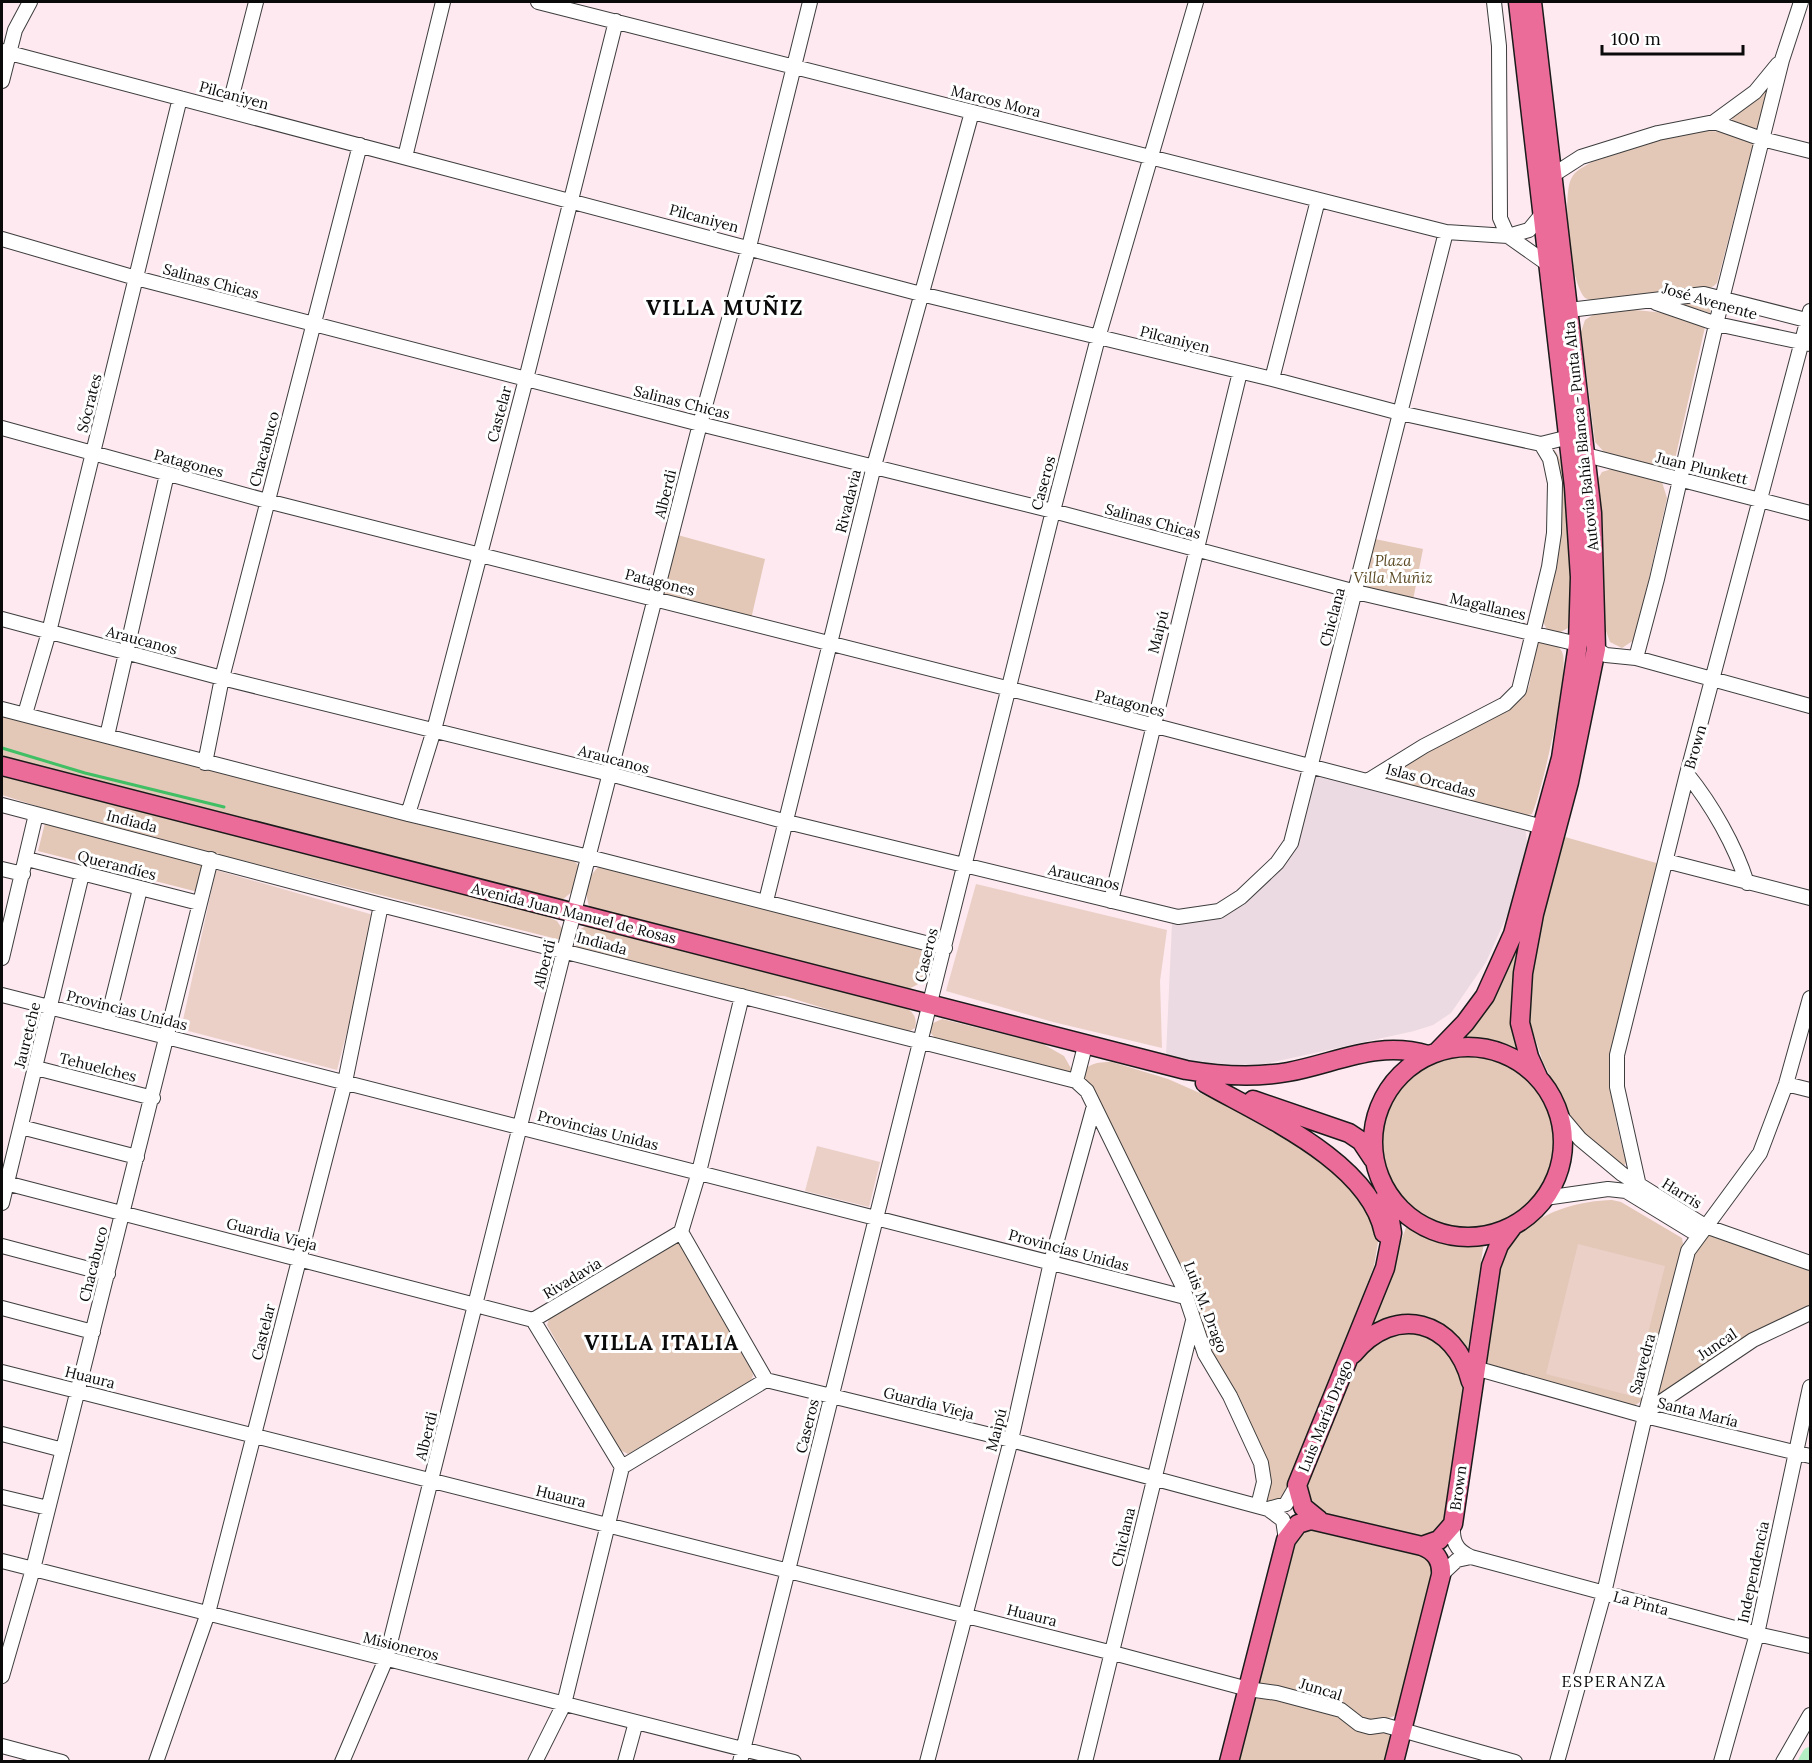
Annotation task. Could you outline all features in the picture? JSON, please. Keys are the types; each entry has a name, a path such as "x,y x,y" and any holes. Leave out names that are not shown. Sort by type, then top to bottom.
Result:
{"main road":[{"name":"Autovía Bahía Blanca - Punta Alta","path":"1433,1053 1475,1011 1500,967 1516,926 1563,748 1578,644 1579,539 1518,2"},
{"name":"Autovía Bahía Blanca - Punta Alta","path":"1532,2 1592,513 1596,650 1569,782 1532,920 1523,974 1520,1023 1526,1049 1538,1077"},
{"name":"Avenida Juan Manuel de Rosas","path":"2,766 1085,1046 1202,1073 1252,1076 1289,1071 1381,1049 1433,1053"},
{"path":"1459,1047 1481,1047 1502,1052 1521,1062 1538,1077 1551,1094 1559,1114 1563,1136 1562,1158 1556,1179 1545,1198 1531,1214 1513,1226 1493,1234 1471,1237 1439,1232 1410,1218 1394,1202 1382,1184 1375,1164 1372,1142 1375,1120 1382,1100 1401,1074 1433,1053 1459,1047"},
{"name":"Avenida Juan Manuel de Rosas","path":"1145,1061 1348,1134 1366,1147 1375,1164"},
{"path":"1205,1083 1306,1142 1359,1184 1374,1204 1383,1226 1385,1268"},
{"name":"Luis María Drago","path":"1319,1520 1302,1507 1297,1485 1385,1268 1392,1222 1382,1184"},
{"name":"Brown","path":"1422,1546 1439,1540 1453,1524 1491,1266 1499,1245 1513,1226"},
{"path":"1349,1359 1363,1343 1381,1330 1399,1324 1419,1325 1437,1332 1452,1343 1465,1363 1472,1387"},
{"path":"1229,1761 1286,1540 1298,1524 1319,1520 1422,1546 1438,1558 1441,1575 1394,1761"}],"street":[{"path":"2,81 5,52 30,2"},
{"path":"228,111 256,2"},
{"path":"405,157 443,2"},
{"name":"Marcos Mora","path":"538,2 1446,232 1508,236"},
{"name":"Alberdi","path":"342,1761 386,1659 522,1127 564,951 700,424 750,247 810,2"},
{"name":"Caseros","path":"741,1755 966,866 1007,690 1053,511 1098,338 1196,2"},
{"path":"1494,2 1499,46 1500,218 1508,236 1549,265"},
{"path":"1636,658 1658,579 1678,481 1782,60 1803,10"},
{"name":"Castelar","path":"408,814 434,730 526,379 616,21"},
{"name":"Pilcaniyen","path":"5,52 921,294 1272,379 1400,413"},
{"path":"1553,175 1581,157 1658,133 1714,122 1755,92 1782,60"},
{"name":"Sócrates","path":"25,714 49,632 180,98"},
{"name":"Rivadavia","path":"766,901 874,466 972,112"},
{"path":"1714,122 1762,139 1810,151"},
{"name":"Chacabuco","path":"206,763 222,678 360,145"},
{"path":"1272,379 1318,200"},
{"path":"1508,236 1521,235 1529,230 1543,213"},
{"name":"Chiclana","path":"1219,911 1241,897 1263,878 1291,843 1446,232"},
{"name":"Salinas Chicas","path":"2,239 136,278 314,325 1053,511 1356,592"},
{"name":"José Avenente","path":"1651,302 1704,294 1810,318"},
{"path":"1569,310 1651,302"},
{"name":"José Avenente","path":"1651,302 1717,324 1807,343"},
{"name":"Brown","path":"1639,1186 1617,1087 1617,1055 1687,774 1761,500 1807,343 1810,318"},
{"name":"Maipú","path":"1111,901 1152,725 1240,372"},
{"path":"1400,413 1541,444 1569,438"},
{"name":"Patagones","path":"2,428 267,501 656,598 1310,767"},
{"path":"1369,780 1424,746 1505,704 1515,696 1522,682 1549,567 1555,513 1555,483 1550,459 1541,444"},
{"name":"Juan Plunkett","path":"1586,455 1678,481 1810,513"},
{"path":"107,736 167,474"},
{"name":"Magallanes","path":"1356,592 1578,644"},
{"name":"Araucanos","path":"2,618 222,678 610,774 787,822 1111,901 1178,917 1219,911"},
{"path":"1596,650 1606,655 1636,658 1810,706"},
{"path":"2,709 206,763 766,901 945,948"},
{"name":"Islas Orcadas","path":"1310,767 1369,780 1543,827"},
{"path":"1687,774 1701,792 1741,865 1747,883"},
{"name":"Indiada","path":"2,805 381,905 1076,1080"},
{"path":"2,958 4,934 27,859 36,814"},
{"name":"Querandíes","path":"27,859 199,903"},
{"name":"Chacabuco","path":"2,1676 33,1569 153,1098 211,859"},
{"path":"1666,861 1810,898"},
{"path":"2,869 23,874"},
{"name":"Jauretche","path":"2,1203 4,1183 36,1068 82,874"},
{"path":"107,1022 140,889"},
{"name":"Castelar","path":"156,1761 208,1613 345,1082 381,905"},
{"name":"Provincias Unidas","path":"2,995 1185,1297"},
{"path":"622,1467 766,1380 681,1232 699,1172 742,996"},
{"name":"Saavedra","path":"1557,1761 1604,1593 1646,1414 1688,1251 1760,1153 1786,1084 1810,998"},
{"path":"1076,1080 1085,1046"},
{"name":"Tehuelches","path":"36,1068 153,1098"},
{"name":"Luis M. Drago","path":"1076,1080 1087,1091 1182,1285 1205,1354 1230,1396 1261,1463 1264,1482 1263,1507"},
{"path":"1786,1084 1810,1090"},
{"name":"Maipú","path":"927,1761 1011,1440 1051,1262 1094,1106"},
{"name":"Harris","path":"1559,1114 1580,1139 1639,1186 1702,1231"},
{"path":"21,1126 137,1157"},
{"name":"Guardia Vieja","path":"4,1183 477,1303 533,1320"},
{"name":"Harris","path":"1545,1198 1602,1189 1626,1191 1702,1231 1810,1263"},
{"name":"Rivadavia","path":"533,1320 681,1232"},
{"path":"2,1246 108,1274"},
{"path":"2,1308 93,1332"},
{"name":"Juncal","path":"1646,1414 1753,1340 1808,1317"},
{"path":"533,1320 622,1467 564,1704 535,1761"},
{"name":"Chiclana","path":"1085,1761 1193,1320"},
{"name":"Santa María","path":"1475,1368 1810,1456"},
{"name":"Huaura","path":"2,1372 1113,1653"},
{"name":"Guardia Vieja","path":"766,1380 1011,1440 1154,1478"},
{"name":"Independencia","path":"1721,1761 1757,1634 1810,1387"},
{"path":"2,1434 63,1450"},
{"path":"1154,1478 1263,1507 1283,1520 1286,1540"},
{"path":"1263,1507 1286,1504 1297,1485"},
{"path":"2,1497 48,1508"},
{"path":"1453,1524 1452,1536 1456,1546 1471,1557"},
{"path":"1441,1575 1457,1560 1471,1557"},
{"name":"La Pinta","path":"1471,1557 1757,1634 1810,1646"},
{"name":"Misioneros","path":"2,1561 636,1722 741,1755 794,1761"},
{"name":"Juncal","path":"1113,1653 1248,1689 1277,1693 1341,1710 1359,1725 1370,1727 1384,1725 1515,1761"},
{"path":"1783,1761 1810,1715"},
{"path":"626,1761 636,1722"},
{"path":"2,1746 62,1761"}],"green space":[{"path":"1772,79 1760,126 1753,129 1732,121 1733,116"},
{"path":"1690,130 1727,132 1752,142 1753,145 1717,283 1706,289 1675,289 1620,300 1595,301 1585,298 1575,276 1569,240 1567,204 1571,179 1575,173 1592,162"},
{"path":"1696,299 1712,303 1710,313 1674,302"},
{"path":"1604,308 1673,314 1698,322 1705,327 1675,459 1667,470 1606,454 1595,442 1581,332 1585,320"},
{"path":"1553,449 1560,460 1565,480 1571,533 1570,612 1568,628 1559,633 1549,633 1543,622"},
{"path":"1612,469 1662,482 1667,498 1638,627 1634,640 1622,648 1610,642 1603,623 1602,517 1598,479 1602,472"},
{"path":"674,534 765,559 751,619 660,596"},
{"name":"Plaza Villa Muñiz","path":"1375,539 1423,549 1413,600 1362,588"},
{"path":"1588,624 1580,705 1528,916 1524,1058 1497,1044 1456,1041 1474,1025 1488,1007 1509,965"},
{"path":"1542,640 1558,646 1563,655 1564,667 1553,734 1542,783 1532,814 1523,816 1388,779 1393,770 1523,698 1529,686 1537,644"},
{"path":"2,716 571,858 579,866 574,890 561,901 2,761"},
{"path":"2,774 539,913 557,921 563,930 561,940 84,821 2,795"},
{"path":"45,823 205,864 198,892 38,851"},
{"path":"1565,837 1660,864 1612,1050 1612,1093 1626,1162 1624,1166 1575,1125 1543,1062 1528,1017 1535,939"},
{"path":"603,864 921,949 928,961 927,971 920,982 907,989 591,910 587,897 588,884 594,872"},
{"path":"594,925 900,1005 913,1014 915,1028 906,1033 784,996 754,995 675,971 581,951 574,943 575,935 582,928"},
{"path":"942,1019 1043,1044 1064,1056 1073,1072 1071,1074 938,1041 928,1030 931,1024"},
{"path":"1467,1053 1484,1054 1501,1059 1529,1079 1549,1107 1554,1124 1554,1158 1549,1175 1529,1203 1501,1223 1484,1228 1467,1229 1450,1228 1433,1223 1405,1203 1385,1175 1380,1158 1379,1141 1380,1124 1385,1107 1405,1079 1433,1059 1450,1054"},
{"path":"1112,1062 1168,1079 1277,1127 1358,1190 1379,1236 1374,1266 1295,1472 1286,1492 1275,1503 1266,1502 1265,1491 1186,1280 1139,1181 1085,1080 1084,1070 1090,1065"},
{"path":"1595,1201 1621,1202 1682,1238 1683,1244 1643,1400 1634,1406 1490,1367 1486,1358 1496,1275 1507,1250 1518,1236 1530,1225 1561,1209"},
{"path":"1411,1224 1446,1240 1464,1243 1484,1242 1467,1355 1456,1342 1379,1326 1368,1328 1407,1225"},
{"path":"1709,1232 1733,1244 1810,1266 1810,1307 1656,1397 1694,1253"},
{"path":"675,1242 680,1242 752,1368 753,1376 750,1382 628,1454 618,1449 547,1325 554,1314"},
{"path":"1402,1328 1445,1341 1464,1380 1447,1522 1426,1540 1319,1514 1313,1510 1305,1486 1357,1357 1362,1350"},
{"path":"1302,1526 1428,1556 1434,1571 1399,1714 1374,1724 1255,1689 1295,1535"},
{"path":"1275,1695 1387,1732 1392,1740 1387,1761 1237,1762 1254,1696"}],"shaded area":[{"path":"1317,774 1525,825 1527,843 1510,909 1486,962 1451,1013 1433,1025 1414,1031 1260,1065 1199,1063 1166,1056 1172,923 1195,922 1221,914 1279,865 1309,779"},
{"path":"216,870 377,916 337,1070 181,1029"},
{"path":"976,884 1167,930 1160,981 1162,1048 1053,1022 946,991"},
{"path":"817,1146 880,1162 869,1207 805,1191"},
{"path":"1578,1244 1665,1266 1632,1396 1546,1374"}],"waterway":[{"path":"2,748 85,773 224,807"},
{"path":"1806,1762 1810,1755"}],"district":[{"name":"VILLA MUÑIZ","path":"725,307"},
{"name":"VILLA ITALIA","path":"662,1342"},
{"name":"ESPERANZA","path":"1614,1681"}]}
